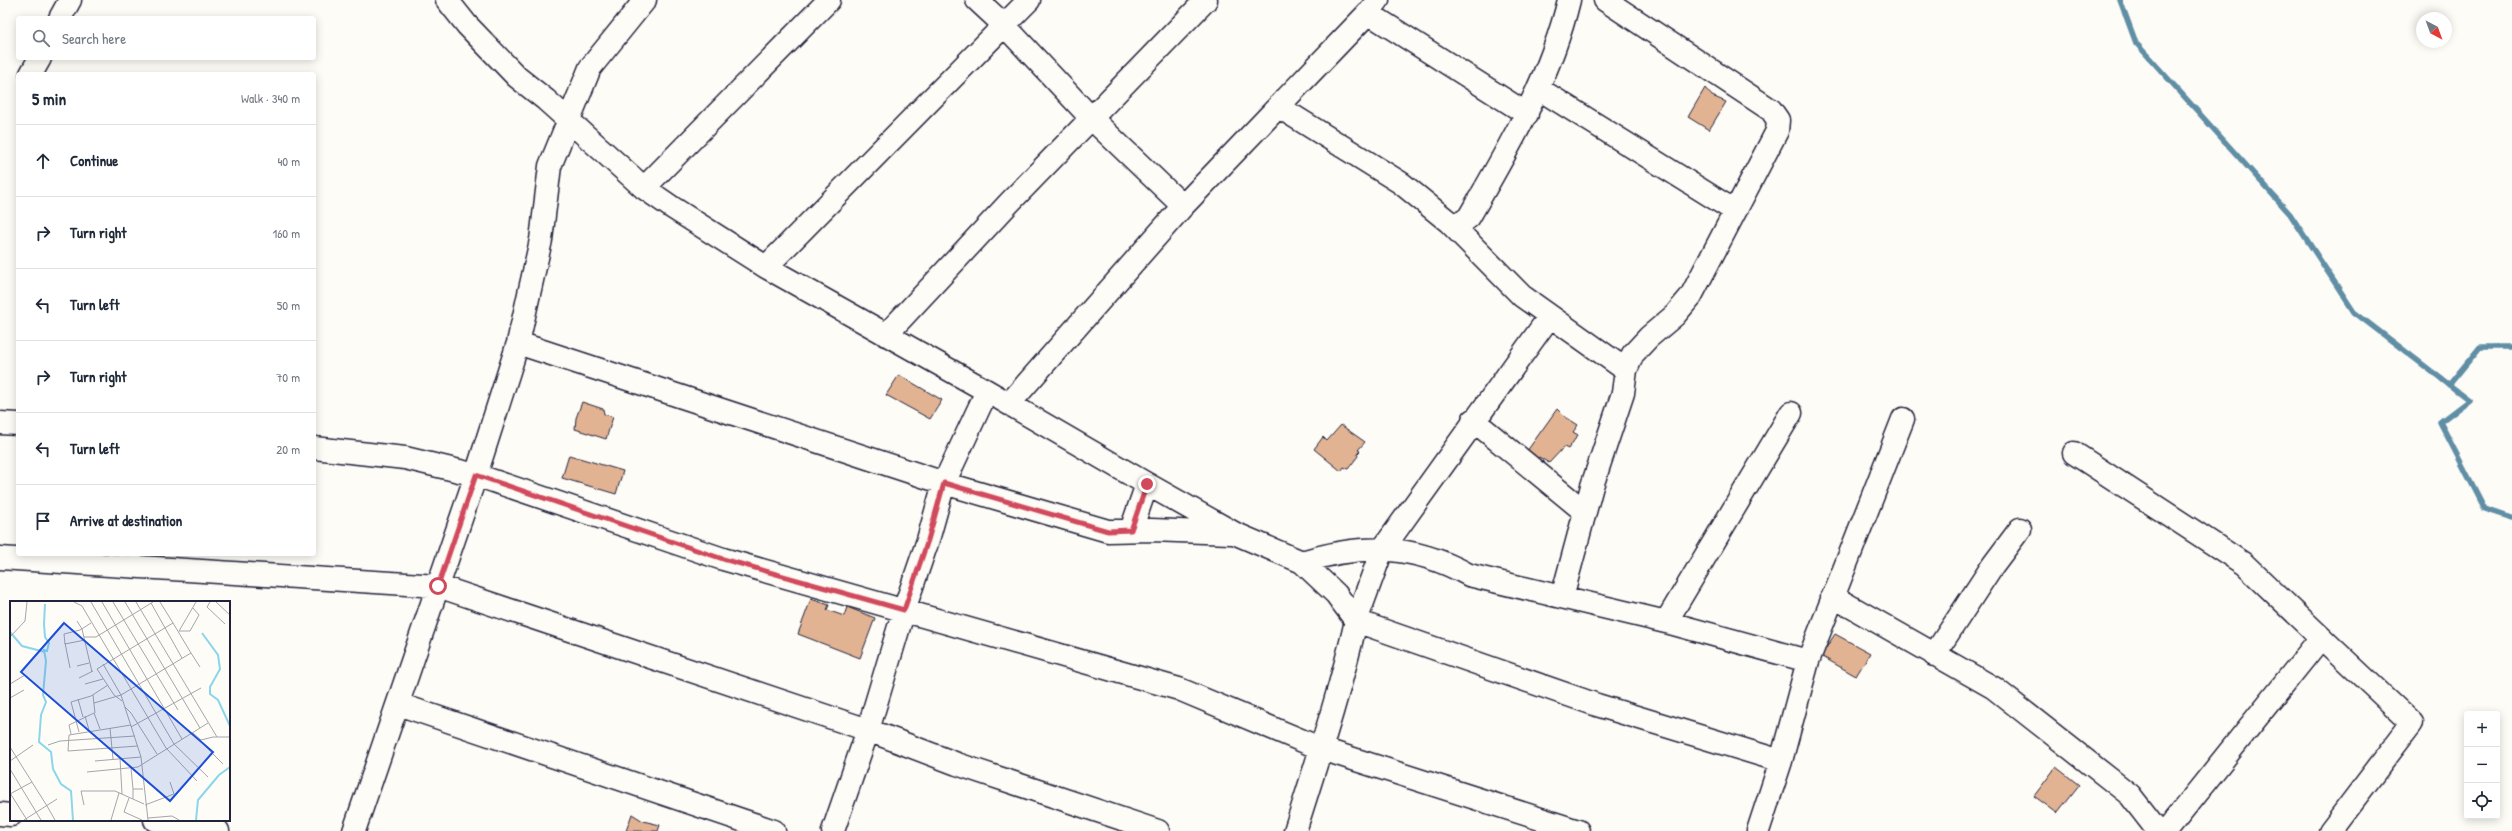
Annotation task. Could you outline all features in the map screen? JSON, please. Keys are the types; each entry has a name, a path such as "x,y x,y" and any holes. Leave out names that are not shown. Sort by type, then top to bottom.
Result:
{"street":[{"path":"61,16 70,0"},
{"path":"447,0 467,25 517,77 644,188 766,267 987,391 1147,484 1234,533 1302,562 1332,589 1356,621 1597,705 1781,761"},
{"path":"354,831 476,475 518,343 541,240 550,166 590,68 645,0"},
{"path":"644,188 829,0"},
{"path":"977,0 1005,26 1091,118 1184,206"},
{"path":"766,267 1029,0"},
{"path":"886,335 1091,118 1206,0"},
{"path":"1449,222 1460,224 1469,217 1527,114 1539,89 1563,26 1569,0"},
{"path":"1562,597 1585,512 1623,393 1626,370 1633,354 1649,337 1675,315 1691,296 1777,131 1778,120 1771,110 1604,0"},
{"path":"1009,404 1184,206 1373,6 1527,114"},
{"path":"32,72 39,60"},
{"path":"1539,89 1735,211"},
{"path":"1279,107 1401,183 1449,222 1522,296 1626,370"},
{"path":"1294,831 1322,749 1343,678 1356,621 1382,550 1473,420 1550,316"},
{"path":"518,343 944,483 1108,531 1131,530 1234,533"},
{"path":"833,831 868,730 904,610 928,540 944,483 987,391"},
{"path":"1666,622 1791,413"},
{"path":"1758,831 1781,761 1808,661 1832,596 1903,418"},
{"path":"1473,420 1585,512"},
{"path":"0,422 16,424"},
{"path":"316,448 405,458 476,475 723,559 1179,689 1322,749 1578,831"},
{"path":"2074,453 2244,564 2412,723 2330,831"},
{"path":"1131,530 1147,484"},
{"path":"1934,655 1993,565 2020,530"},
{"path":"1302,562 1336,552 1382,550 1426,555 1446,562 1469,575 1666,622 1808,661"},
{"path":"0,558 438,586 868,730 957,764 1158,831"},
{"path":"1832,596 1994,688 2030,714 2130,795 2158,831"},
{"path":"2166,831 2315,645 2320,642 2327,643"},
{"path":"398,704 774,831"},
{"path":"0,814 10,815"},
{"path":"161,821 218,831"}],"building":[{"path":"1705,88 1712,96 1726,102 1709,130 1688,117"},
{"path":"899,375 942,400 930,419 886,395"},
{"path":"582,402 603,409 604,414 613,417 606,439 575,429 576,418"},
{"path":"1557,409 1564,416 1578,425 1573,432 1578,435 1568,449 1564,447 1549,463 1539,457 1537,459 1527,451"},
{"path":"1341,425 1365,442 1358,450 1360,451 1357,454 1358,456 1348,469 1344,467 1341,471 1314,449 1323,437 1327,441"},
{"path":"569,455 623,471 616,494 562,478"},
{"path":"811,599 829,605 827,610 844,616 847,607 875,618 860,658 798,634"},
{"path":"1835,634 1870,653 1856,676 1821,656"},
{"path":"2056,767 2079,785 2057,813 2034,796"},
{"path":"632,814 643,821 660,825 658,831 626,831"}],"waterway":[{"path":"2120,0 2136,43 2290,214 2354,312 2469,400 2440,422 2485,509 2512,518"},
{"path":"2449,385 2480,347 2512,347"}],"route":[{"path":"438,586 476,475 723,559 904,610 928,540 944,483 1108,531 1131,530 1147,484"}]}
